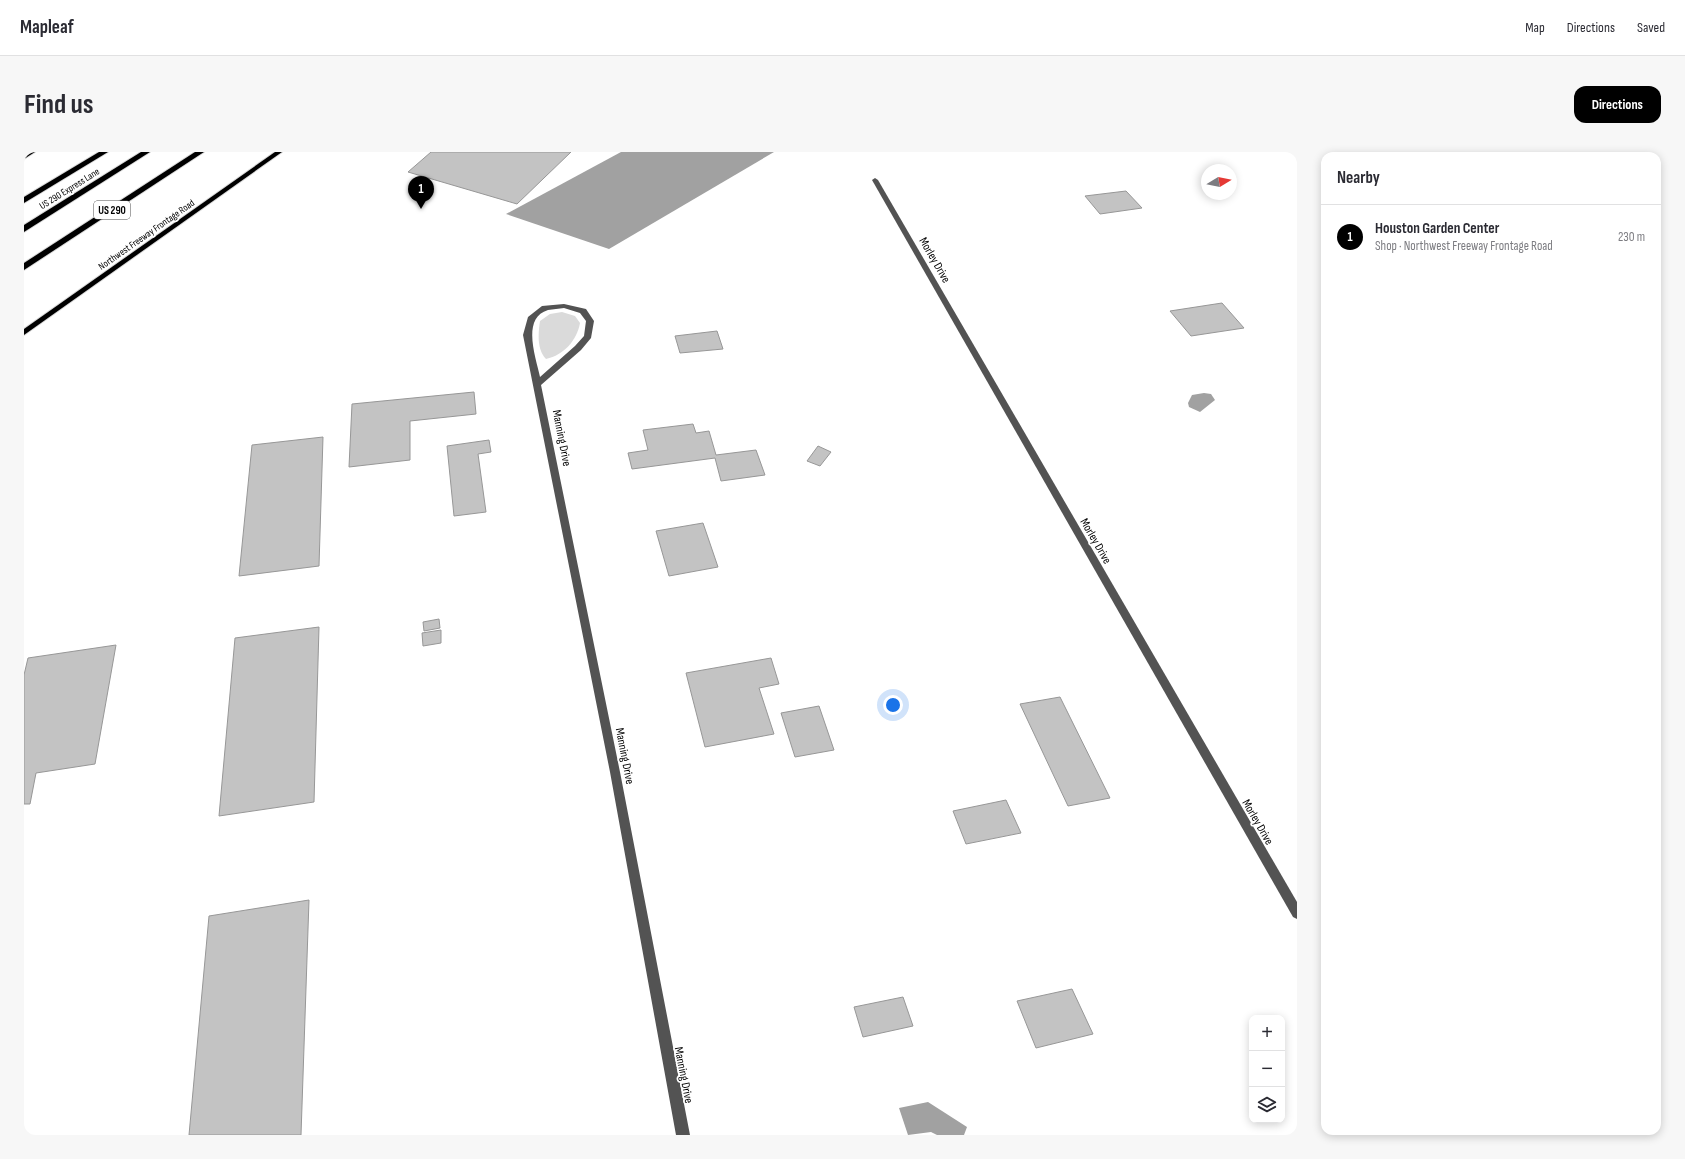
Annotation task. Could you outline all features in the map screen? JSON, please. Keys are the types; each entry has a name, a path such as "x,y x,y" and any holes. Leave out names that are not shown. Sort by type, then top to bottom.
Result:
{"highway":[{"path":"24,201 104,152"},
{"name":"US 290 Express Lane","path":"24,229 146,152"},
{"name":"US 290","path":"24,267 200,152"}],"main road":[{"path":"24,157 32,152"},
{"name":"Northwest Freeway Frontage Road","path":"24,332 279,152"}],"street":[{"name":"Morley Drive","path":"875,180 1297,913"},
{"name":"Manning Drive","path":"538,383 578,348 588,336 590,321 583,311 564,306 545,308 531,319 527,335 538,383 683,1135"}],"shaded area":[{"path":"621,152 774,152 609,249 506,214"},
{"path":"562,312 575,316 580,323 576,335 569,346 564,350 553,357 546,359 540,346 540,321 550,314"},
{"path":"1204,393 1211,394 1215,400 1200,412 1189,407 1188,403 1192,395"},
{"path":"928,1102 967,1127 964,1135 937,1135 931,1132 908,1135 899,1108"}],"building":[{"path":"431,152 571,152 517,204 408,172"},
{"path":"1126,191 1142,208 1100,214 1085,196"},
{"path":"1222,303 1244,328 1191,336 1170,311"},
{"path":"717,331 723,349 680,353 675,336"},
{"path":"474,392 476,414 410,421 410,460 349,467 352,404"},
{"path":"693,424 696,433 709,431 716,455 756,450 765,475 721,481 715,458 632,469 628,453 648,450 643,430"},
{"path":"323,437 319,566 239,576 252,445"},
{"path":"489,440 491,452 478,454 486,512 454,516 447,446"},
{"path":"818,446 831,452 820,466 807,461"},
{"path":"703,523 718,567 669,576 656,531"},
{"path":"439,619 440,628 424,631 423,622"},
{"path":"319,627 314,802 219,816 235,638"},
{"path":"441,630 441,643 423,646 422,633"},
{"path":"116,645 95,764 36,773 30,804 24,804 24,675 28,658"},
{"path":"771,658 779,684 759,688 774,734 705,747 686,673"},
{"path":"1060,697 1110,798 1068,806 1020,704"},
{"path":"819,706 834,750 795,757 781,713"},
{"path":"1006,800 1021,833 966,844 953,811"},
{"path":"309,900 301,1135 189,1135 209,916"},
{"path":"1072,989 1093,1034 1036,1048 1017,1001"},
{"path":"903,997 913,1026 863,1037 854,1007"}],"place":[{"name":"Houston Garden Center","path":"421,209"}]}
